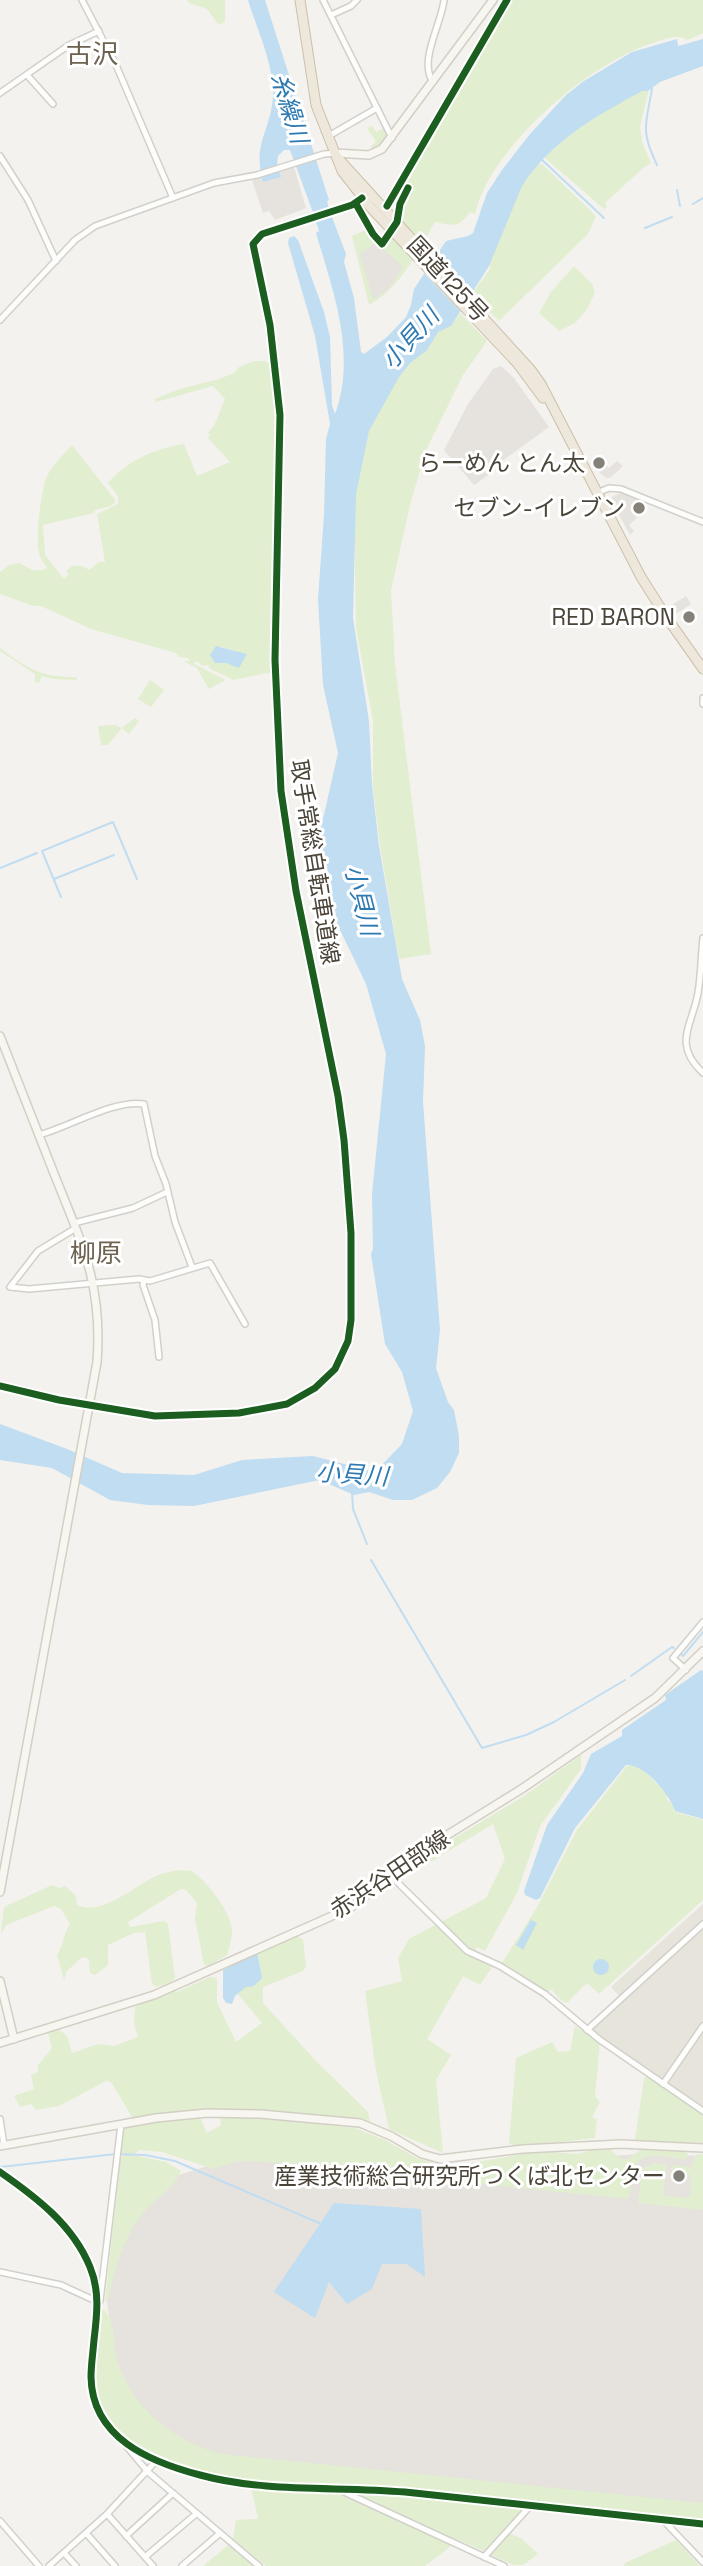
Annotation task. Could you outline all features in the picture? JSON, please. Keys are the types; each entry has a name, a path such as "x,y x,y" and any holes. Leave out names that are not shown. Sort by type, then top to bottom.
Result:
{"highway":[{"name":"国道125号","path":"300,0 318,113 336,155 386,218 531,370 541,384 550,406 659,607 703,669"}],"street":[{"path":"82,0 99,31 173,198"},
{"path":"323,0 392,138"},
{"path":"331,15 351,6 357,0"},
{"path":"433,82 428,63 444,0"},
{"path":"0,320 90,229 214,183 259,174 322,155 374,154 392,138 494,0"},
{"path":"0,93 69,45 99,31"},
{"path":"27,75 53,104"},
{"path":"327,137 377,108"},
{"path":"0,156 28,200 56,261"},
{"path":"597,493 612,487 621,489 703,522"},
{"path":"703,698 703,704"},
{"path":"703,938 698,993 685,1036 689,1057 703,1073"},
{"path":"0,1038 75,1226 94,1284 99,1336 97,1362 0,1892"},
{"path":"39,1135 117,1107 144,1104 155,1156 192,1268"},
{"path":"167,1192 132,1208 75,1226 38,1251 10,1287 29,1289 139,1279 150,1281 212,1264 245,1324"},
{"path":"144,1280 143,1285 155,1320 159,1357"},
{"path":"686,1670 673,1658 703,1622"},
{"name":"赤浜谷田部線","path":"0,2043 154,1995 350,1908 426,1847 523,1788 639,1709 686,1670 703,1651"},
{"path":"390,1875 467,1951 500,1966 545,1994 587,2030 703,2111"},
{"path":"587,2030 703,1924"},
{"path":"0,1981 14,2039"},
{"path":"663,2084 703,2026"},
{"path":"0,2121 2,2146 121,2124 207,2113 360,2123 391,2136 422,2154 440,2159 523,2149 621,2144 703,2148"},
{"path":"98,2302 102,2296 121,2124"},
{"path":"0,2172 33,2196 66,2228 78,2244 90,2268 98,2302 91,2377 97,2408 108,2427 126,2445 156,2461 201,2476 231,2482 316,2489 405,2492 703,2524"},
{"path":"0,2272 61,2286 98,2302"},
{"path":"126,2445 131,2455 172,2494 260,2566"},
{"path":"49,2566 107,2514 156,2461"},
{"path":"340,2489 504,2566"},
{"path":"126,2536 172,2494"},
{"path":"484,2557 531,2505"},
{"path":"107,2514 153,2566"},
{"path":"145,2557 196,2514"},
{"path":"662,2519 703,2561"},
{"path":"0,2521 39,2566"},
{"path":"86,2533 115,2566"},
{"path":"182,2566 219,2534"},
{"path":"64,2553 76,2566"}],"shaded area":[{"path":"294,167 306,208 275,220 269,211 263,213 252,180"},
{"path":"376,242 403,267 388,290 373,299 360,254"},
{"path":"501,366 514,378 549,427 491,469 493,472 474,485 444,450 468,404 493,369"},
{"path":"617,461 623,466 610,478 599,472 606,465 609,468"},
{"path":"620,493 641,500 630,510 637,518 629,525 634,531 630,535 610,498"},
{"path":"686,596 691,604 676,614 670,606"},
{"path":"703,1904 703,2111 587,2030 621,1998 611,1987"},
{"path":"640,2154 703,2156 703,2511 190,2456 118,2392 107,2300 124,2223 172,2177 243,2155 436,2167"}],"green space":[{"path":"187,0 225,0 225,22 219,25 207,9"},
{"path":"511,0 703,0 703,33 688,40 671,37 647,45 596,71 569,91 543,113 499,163 484,189 475,214 470,212 455,224 435,222 399,279 369,305 352,236 366,230 376,242 386,233 413,172"},
{"path":"645,88 649,90 640,126 642,142 651,163 605,203 607,207 604,209 544,157 593,115"},
{"path":"372,126 376,132 384,128 388,136 373,150 371,146 376,142 367,128"},
{"path":"542,164 596,216 588,234 499,321 472,294 490,269 489,261 521,184 536,165"},
{"path":"574,266 593,285 595,293 587,309 575,323 559,331 539,313 551,292"},
{"path":"460,313 487,341 463,375 427,448 411,501 391,590 395,664 431,954 399,959 373,787 373,721 356,628 354,494 363,441 396,373 434,333 454,322"},
{"path":"254,361 270,364 273,362 279,457 275,607 272,623 275,674 266,673 234,680 196,661 194,664 226,680 209,689 197,668 185,662 190,662 188,658 91,629 41,606 33,606 0,594 0,572 9,565 19,563 35,570 47,568 40,557 38,546 43,492 49,472 72,445 116,501 111,506 95,510 94,513 43,525 45,555 64,579 69,574 66,571 72,567 80,566 89,570 99,562 105,562 97,514 118,504 118,496 108,483 124,468 152,452 184,444 197,476 230,462 208,438 208,432 214,426 225,399 213,386 156,402 155,399 219,379 234,373 239,367","holes":["222,647 247,654 241,663 234,664 215,663 211,653"]},
{"path":"0,648 44,674 76,677 77,680 41,676 40,682 35,683 35,674 0,651"},
{"path":"150,680 164,690 151,707 138,699"},
{"path":"135,718 139,721 129,734 122,728"},
{"path":"115,725 122,728 108,745 101,745 98,726"},
{"path":"581,1755 581,1769 540,1826 517,1893 485,1951 477,1947 474,1957 492,1967 480,1985 463,1976 427,2039 451,2055 436,2080 443,2153 389,2129 376,2071 365,1991 402,1981 398,1958 409,1939 486,1898 505,1859 493,1824 417,1870 413,1863 524,1796"},
{"path":"627,1766 639,1766 668,1795 666,1798 674,1807 673,1811 703,1820 703,1900 599,1994 587,1983 567,2003 551,1989 547,1993 502,1963 537,1907 577,1830"},
{"path":"178,1870 192,1871 205,1882 228,1916 232,1935 227,1955 208,1966 204,1965 195,1919 197,1903 186,1890 181,1889 128,1922 130,1927 164,1921 168,1924 175,1978 171,1982 157,1987 152,1984 145,1932 134,1933 108,1945 108,1965 95,1975 90,1973 89,1959 82,1957 67,1971 64,1980 57,1955 70,1924 61,1909 54,1906 6,1925 1,1934 4,1907 52,1885 59,1888 65,1886 76,1896 77,1905 96,1907 117,1899 156,1876"},
{"path":"298,1936 303,1940 306,1966 303,1971 263,1987 263,2003 368,2112 370,2122 206,2108 138,2119 132,2117 111,2082 106,2081 59,2106 36,2110 31,2104 20,2107 14,2096 34,2089 31,2075 38,2072 38,2065 52,2048 48,2033 57,2028 67,2036 72,2053 98,2044 114,2046 138,2037 134,2023 135,2007 210,1977 217,1978 217,2002 236,2042 262,2023 237,1993 259,1951"},
{"path":"575,2026 600,2043 595,2096 600,2102 592,2117 597,2119 595,2138 517,2147 509,2143 516,2058 552,2042 558,2052 570,2051"},
{"path":"647,2077 703,2115 703,2143 635,2140 644,2078"},
{"path":"220,2116 355,2128 385,2140 417,2158 448,2167 540,2151 577,2154 595,2149 610,2149 621,2159 628,2159 640,2150 686,2152 688,2155 685,2160 652,2156 640,2160 633,2173 629,2199 267,2162 239,2161 213,2169 162,2152 139,2150 133,2155 166,2162 181,2171 174,2183 137,2221 125,2242 108,2300 105,2302 120,2160 124,2154 115,2149 119,2134 123,2129 138,2123 185,2118 201,2119 207,2133 221,2125"},
{"path":"698,2154 703,2154 703,2210 638,2203 642,2168 655,2163 667,2165 663,2195 687,2198 690,2195 691,2175 673,2172 671,2168 672,2165 691,2167"},
{"path":"103,2309 112,2326 117,2360 133,2394 144,2408 172,2432 205,2449 222,2454 703,2503 703,2521 524,2501 526,2507 504,2531 521,2538 538,2554 523,2565 514,2565 459,2540 425,2566 266,2566 233,2539 236,2520 258,2519 251,2488 222,2485 132,2443 114,2425 102,2406 94,2380 100,2312"},
{"path":"676,2540 700,2566 624,2566 625,2563"},
{"path":"228,2545 253,2566 203,2566"}],"water":[{"name":"糸繰川","path":"248,0 265,0 329,200 330,213 315,218 290,150 284,150 278,156 277,165 281,177 263,182 260,169 261,147 272,108 273,84 268,59"},
{"name":"小貝川","path":"677,39 678,46 703,39 703,66 660,82 592,120 547,155 522,186 489,266 451,326 438,332 427,350 410,363 399,377 369,431 356,494 353,618 369,721 379,846 402,979 420,1020 425,1046 423,1102 440,1330 436,1368 448,1402 454,1410 459,1436 459,1453 450,1472 437,1488 412,1500 393,1500 369,1492 354,1495 320,1480 194,1506 148,1505 110,1500 52,1468 0,1460 0,1424 122,1473 194,1475 242,1460 313,1456 375,1472 402,1444 413,1411 402,1372 385,1344 371,1254 372,1194 386,1054 366,984 319,886 318,841 338,753 323,685 318,599 326,439 330,424 315,336 288,243 289,238 294,236 298,240 324,312 330,337 332,405 335,414 344,369 343,346 335,300 316,233 319,231 316,222 332,217 346,254 344,262 354,298 361,352 364,354 387,337 406,317 414,289 446,241 473,233 487,193 502,170 566,95 632,52"},
{"path":"216,646 247,654 239,668 226,663 215,663 210,655"},
{"path":"701,1670 703,1819 675,1811 668,1797 648,1774 626,1765 575,1828 540,1898 536,1900 525,1895 524,1891 547,1825 583,1773 591,1754 622,1736 622,1730 666,1700 665,1695"},
{"path":"531,1920 537,1923 523,1950 516,1945"},
{"path":"257,1952 262,1978 254,1986 246,1987 235,1996 232,2004 226,2003 223,1998 223,1970"},
{"path":"598,1959 604,1959 609,1967 607,1973 598,1975 593,1970 593,1964"},
{"path":"334,2203 421,2209 425,2277 407,2264 382,2264 372,2289 347,2304 329,2282 315,2318 274,2292"}],"pier":[{"path":"433,254 473,297 462,313 422,271"}],"waterway":[{"path":"652,89 646,135 657,165"},
{"path":"541,159 604,218"},
{"path":"677,190 680,206"},
{"path":"693,204 703,198"},
{"path":"645,228 672,217"},
{"path":"61,897 42,851 113,822 137,879"},
{"path":"0,868 37,853"},
{"path":"54,879 114,855"},
{"name":"小貝川","path":"352,1492 353,1509 367,1544"},
{"path":"371,1560 482,1748 526,1735 554,1722 625,1680"},
{"path":"681,1654 683,1656 703,1632"},
{"path":"631,1676 674,1648"},
{"path":"0,2167 116,2154 145,2155 175,2161 319,2223"}],"cycle path":[{"path":"387,206 507,0"},
{"path":"356,204 382,244 397,222 400,204 408,188"},
{"name":"取手常総自転車道線","path":"0,1386 59,1400 155,1416 239,1413 287,1404 315,1388 335,1369 348,1341 351,1320 351,1233 344,1140 338,1096 296,891 281,791 275,660 280,415 270,325 253,244 262,234 352,205 362,198"},
{"path":"0,2172 52,2213 83,2252 93,2276 96,2294 97,2312 91,2372 94,2398 101,2416 113,2431 144,2454 181,2470 225,2481 302,2488 405,2492 703,2524"}],"place":[{"name":"らーめん とん太","path":"599,463"},
{"name":"セブン-イレブン","path":"639,508"},
{"name":"RED BARON","path":"689,617"},
{"name":"産業技術総合研究所つくば北センター","path":"679,2176"}],"district":[{"name":"古沢","path":"92,54"},
{"name":"柳原","path":"96,1253"}]}
